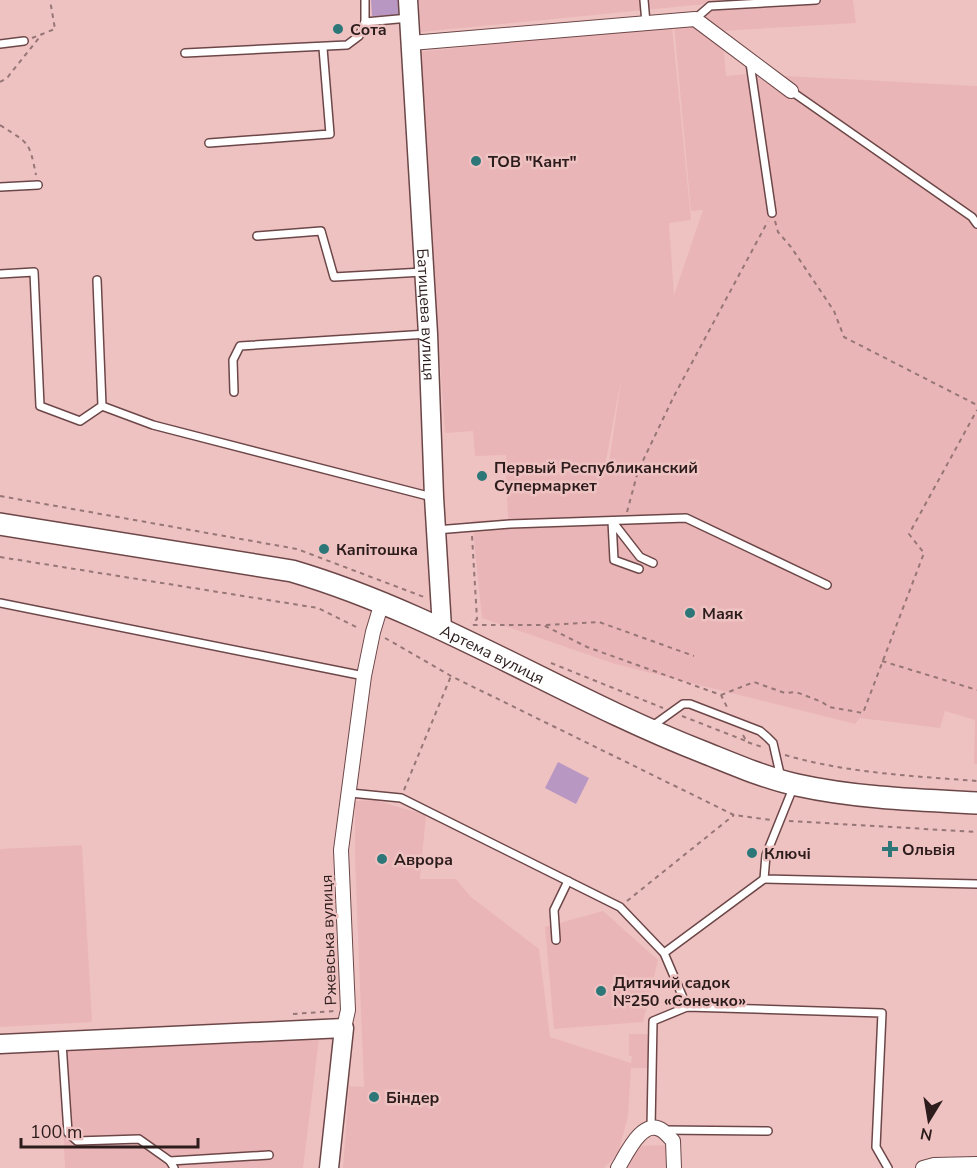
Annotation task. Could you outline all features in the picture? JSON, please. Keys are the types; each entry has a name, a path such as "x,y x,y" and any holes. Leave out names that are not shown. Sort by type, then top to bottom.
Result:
{"main road":[{"name":"Артема вулиця","path":"0,524 292,571 336,584 382,602 442,619 648,729 742,767 788,782 848,794 977,803"}],"street":[{"name":"Батищева вулиця","path":"408,9 428,334 434,497 442,619"},
{"path":"411,43 695,19 791,91"},
{"name":"Ржевська вулиця","path":"344,1028 348,1010 341,850 364,676 382,602"},
{"path":"0,1044 344,1028 329,1168"},
{"path":"618,1168 638,1135 656,1129 673,1141 674,1168"},
{"path":"923,1168 934,1165 977,1164"}],"lane":[{"path":"185,53 323,48 347,45 359,36 365,22 365,0"},
{"path":"644,0 646,23"},
{"path":"695,19 710,6 816,0"},
{"path":"365,22 408,9"},
{"path":"0,44 24,41"},
{"path":"209,143 330,134 323,48"},
{"path":"749,60 772,213"},
{"path":"791,91 972,217 977,224"},
{"path":"0,187 38,185"},
{"path":"257,236 321,231 334,277 423,272"},
{"path":"0,274 34,272 40,406 80,421 102,406"},
{"path":"97,280 102,406"},
{"path":"234,392 233,360 240,346 428,334"},
{"path":"102,406 153,425 434,497"},
{"path":"436,530 686,518 827,585"},
{"path":"612,521 640,557 653,564"},
{"path":"612,521 614,560 639,569"},
{"path":"0,603 364,676"},
{"path":"648,729 671,711 683,704 690,704 760,731 773,743 788,782 780,821 766,855 764,879"},
{"path":"350,793 401,798 620,907 664,953 687,1007"},
{"path":"664,953 764,879 977,884"},
{"path":"556,940 554,909 568,881"},
{"path":"768,1131 656,1129 653,1021 687,1007 882,1013 876,1147 888,1168"},
{"path":"62,1041 68,1133 77,1141 139,1139 172,1165 269,1155"}],"path":[{"path":"24,41 55,29 50,0"},
{"path":"0,82 7,78 42,34"},
{"path":"0,125 27,143 31,149 38,185"},
{"path":"772,213 778,232 791,247 834,310 844,337 977,405"},
{"path":"625,520 638,471 670,405 772,213"},
{"path":"720,695 754,682 785,693 796,692 829,707 863,713 924,553 909,534 977,410"},
{"path":"0,496 297,549 423,596 442,619"},
{"path":"471,527 477,619 471,625"},
{"path":"0,556 318,608 353,627 373,632 451,676 734,815 780,821 977,832"},
{"path":"471,625 599,622 694,656"},
{"path":"471,625 482,630"},
{"path":"543,625 587,647 720,695 747,742"},
{"path":"882,660 977,690"},
{"path":"546,661 747,742 816,764 891,775 977,781"},
{"path":"401,798 451,676"},
{"path":"620,907 734,815"}],"shaded area":[{"path":"371,0 404,0 405,8 399,15 372,16"},
{"path":"418,0 746,0 421,32"},
{"name":"Маяк","path":"789,0 853,0 856,23 722,31 726,76 747,74 977,86 977,764 974,764 975,720 945,711 940,728 860,718 855,724 615,664 482,618 472,521 508,519 506,475 608,469 622,375 605,466 507,471 506,455 475,456 473,431 445,433 418,52 672,26 691,220 669,223 674,295 703,210 691,211 673,13 790,7"},
{"path":"558,762 589,778 576,804 545,788"},
{"path":"374,800 426,815 420,879 456,879 471,897 539,949 550,1037 631,1063 629,1034 648,1034 648,1068 631,1068 628,1116 618,1154 604,1168 343,1168 349,1086 364,1087 355,859 355,801"},
{"path":"82,845 92,1022 0,1027 0,849"},
{"name":"Дитячий садок №250 «Сонечко»","path":"603,911 658,960 643,1022 554,1029 545,927"},
{"path":"319,1039 303,1168 65,1168 60,1052"},
{"path":"667,1145 667,1168 621,1168 637,1146"}],"place":[{"name":"Сота","path":"338,29"},
{"name":"ТОВ \"Кант\"","path":"476,161"},
{"name":"Первый Республиканский Супермаркет","path":"482,476"},
{"name":"Капітошка","path":"324,549"},
{"name":"Маяк","path":"690,613"},
{"name":"Ольвія","path":"890,849"},
{"name":"Ключі","path":"752,853"},
{"name":"Аврора","path":"382,859"},
{"name":"Дитячий садок №250 «Сонечко»","path":"601,991"},
{"name":"Біндер","path":"374,1097"}]}
